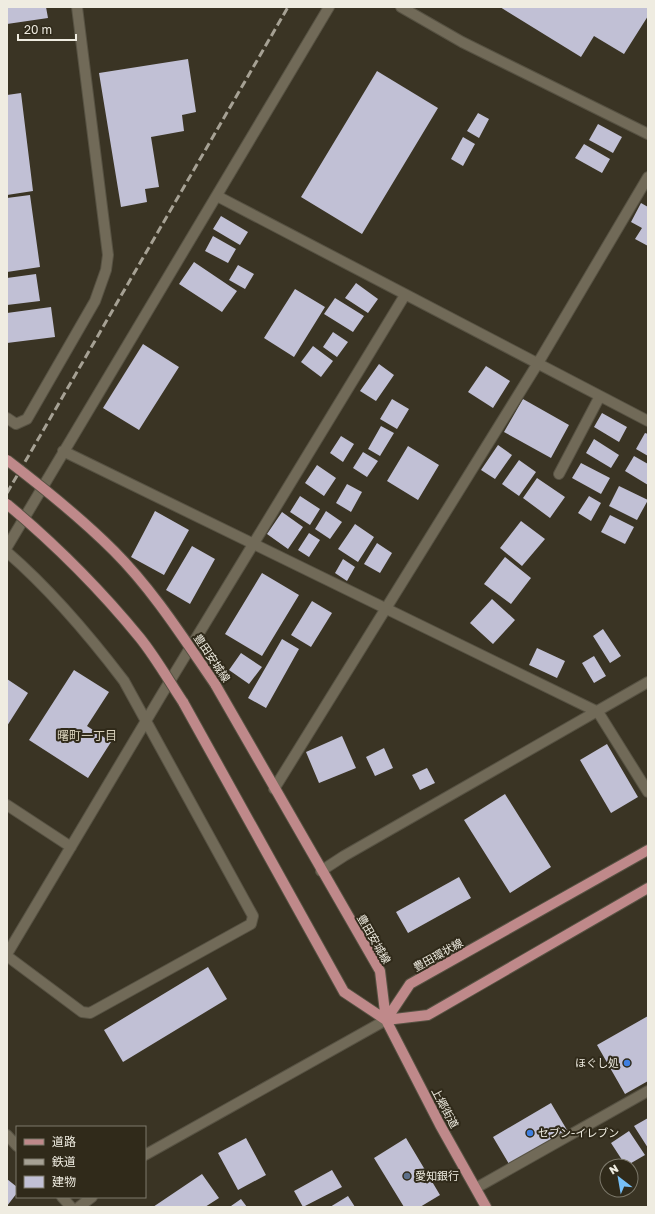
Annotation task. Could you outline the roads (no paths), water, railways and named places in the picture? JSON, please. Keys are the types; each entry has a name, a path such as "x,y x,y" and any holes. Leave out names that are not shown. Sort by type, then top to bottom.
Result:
{"main road":[{"name":"豊田安城線","path":"7,460 60,501 115,552 168,615 216,684 274,789 380,971 386,1020"},
{"path":"7,504 39,531 90,579 142,639 183,702 344,992 386,1020 428,1015 648,888"},
{"name":"豊田環状線","path":"386,1020 410,984 648,850"},
{"name":"上郷街道","path":"386,1020 440,1125 486,1207"}],"street":[{"path":"7,418 16,424 27,418 95,301 106,270 108,255 77,7"},
{"path":"7,548 63,451 329,7"},
{"path":"401,7 462,42 648,134"},
{"path":"274,789 538,363 648,177"},
{"path":"217,196 648,421"},
{"path":"7,552 29,571 98,647 124,681 146,720 253,916 251,924 90,1013 82,1012 7,955 146,720 405,295"},
{"path":"559,474 600,396"},
{"path":"63,451 598,712 648,792"},
{"path":"322,871 344,856 648,682"},
{"path":"7,805 71,847"},
{"path":"146,1154 386,1020"},
{"path":"476,1188 648,1091"},
{"path":"7,1135 16,1145"},
{"path":"63,1198 71,1207"},
{"path":"79,1207 91,1198"}],"railway":[{"path":"7,493 288,7"}],"place":[{"name":"ほぐし処","path":"627,1063"},
{"name":"セブン-イレブン","path":"530,1133"},
{"name":"愛知銀行","path":"407,1176"}],"district":[{"name":"曙町一丁目","path":"87,736"}]}
